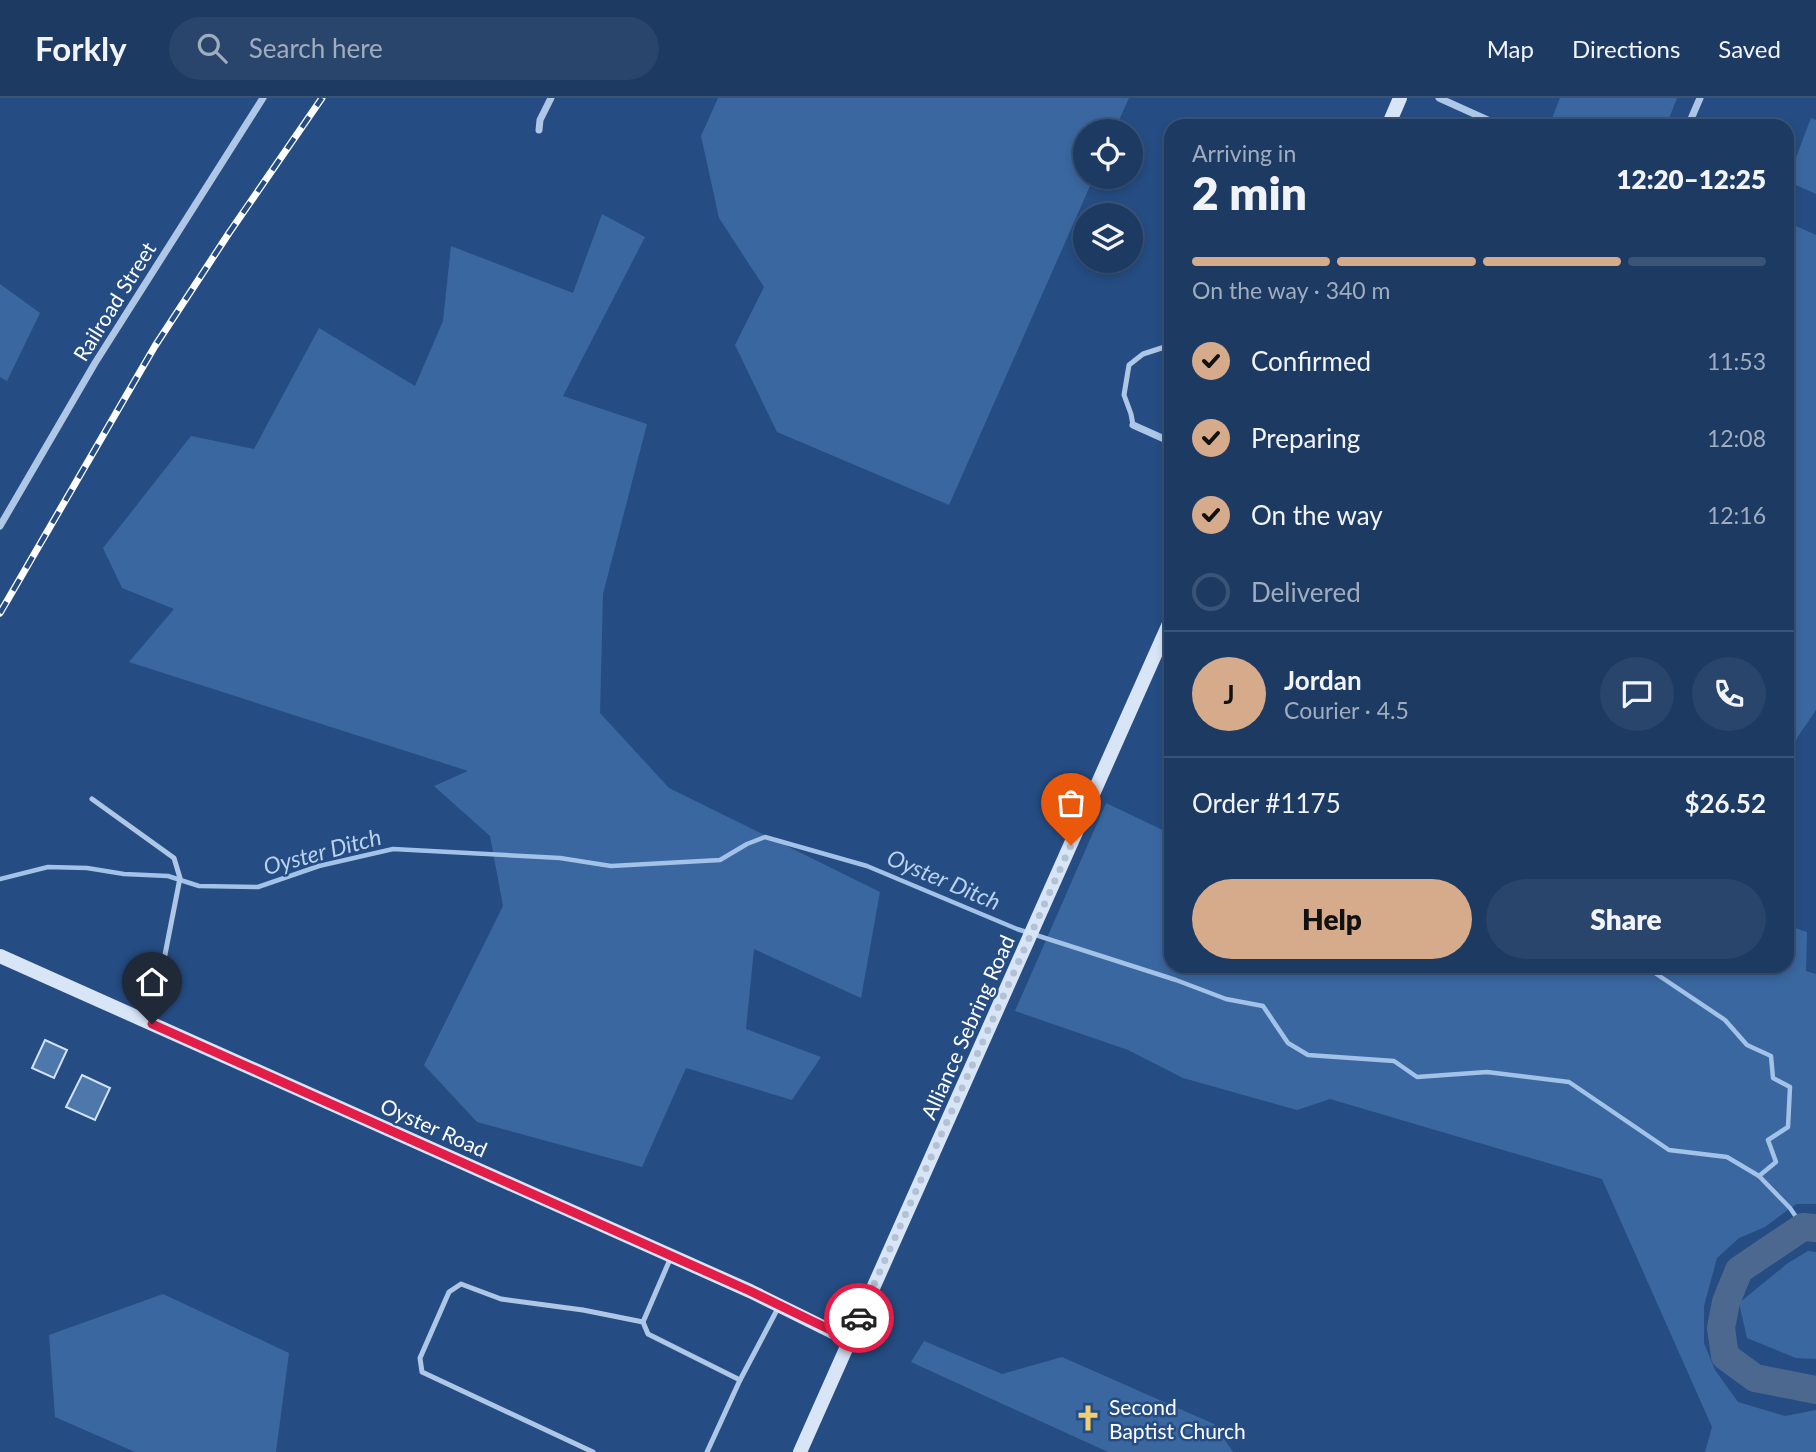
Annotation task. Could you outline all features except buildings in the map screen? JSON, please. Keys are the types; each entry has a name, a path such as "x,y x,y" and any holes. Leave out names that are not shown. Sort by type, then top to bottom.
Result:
{"street":[{"name":"Railroad Street","path":"0,526 95,363 264,98"},
{"path":"539,130 540,120 551,98"},
{"path":"1391,119 1400,98"},
{"path":"1439,98 1486,119"},
{"path":"1691,119 1700,98"},
{"path":"1133,425 1164,439"},
{"name":"Alliance Sebring Road","path":"800,1452 1164,635"},
{"name":"Oyster Road","path":"0,956 671,1256 849,1339"}],"lane":[{"path":"1133,425 1124,395 1129,365 1143,354 1164,347"},
{"path":"92,799 174,858 180,878 152,1024"},
{"path":"671,1256 643,1322 648,1334 740,1380"},
{"path":"593,1452 422,1372 420,1358 449,1292 461,1284 501,1299 583,1310 643,1322"},
{"path":"707,1452 779,1305"}],"shaded area":[{"path":"718,98 1129,98 1119,119 1073,119 1073,189 1089,189 1083,203 1073,203 1073,225 949,505 777,432 735,345 764,287 719,218 701,136"},
{"path":"1560,98 1677,98 1669,119 1552,119"},
{"path":"1811,118 1816,120 1816,194 1794,184 1794,163"},
{"path":"602,214 645,237 563,396 647,424 603,594 600,713 669,788 880,892 861,998 754,949 746,1029 821,1057 792,1100 686,1068 642,1167 477,1122 424,1065 503,906 490,836 434,786 468,771 129,662 174,609 122,588 103,548 191,436 254,449 319,328 415,386 443,321 451,246 573,293"},
{"path":"1794,225 1816,235 1816,710 1797,738 1794,749"},
{"path":"0,284 40,313 7,381 0,377"},
{"path":"1106,803 1164,831 1164,973 1794,973 1794,927 1807,932 1806,971 1816,974 1816,1204 1796,1204 1765,1227 1739,1238 1717,1258 1704,1306 1704,1343 1715,1370 1738,1402 1785,1416 1816,1410 1816,1452 1705,1452 1712,1427 1602,1179 1330,1099 1297,1110 1183,1078 1128,1050 1015,1011"},
{"path":"1808,1251 1816,1252 1816,1359 1796,1358 1747,1338 1739,1303 1788,1263"},
{"path":"163,1294 289,1353 276,1452 135,1452 55,1417 49,1335"},
{"path":"924,1341 1002,1374 1062,1357 1214,1424 1233,1452 1108,1452 911,1362"}],"waterway":[{"name":"Oyster Ditch","path":"0,879 48,867 87,868 124,874 168,876 199,886 258,887 319,866 393,849 560,858 611,866 720,860 765,837 867,866 1017,929 1176,980 1226,999 1263,1006 1288,1043 1308,1055 1394,1061 1417,1077 1487,1072 1569,1082 1669,1150 1727,1157 1759,1176 1790,1208 1803,1227"},
{"path":"1655,973 1725,1020 1747,1045 1771,1056 1773,1078 1790,1087 1788,1127 1768,1140 1776,1162 1759,1176"},
{"path":"1816,1228 1803,1227 1739,1270 1726,1302 1721,1328 1725,1356 1755,1378 1816,1390"}],"railway":[{"path":"0,613 155,346 322,98"}],"way so far":[{"path":"859,1318 1071,845"}],"place":[{"name":"Second Baptist Church","path":"1088,1418"}],"route":[{"path":"152,1024 750,1291 849,1339 859,1318"}]}
